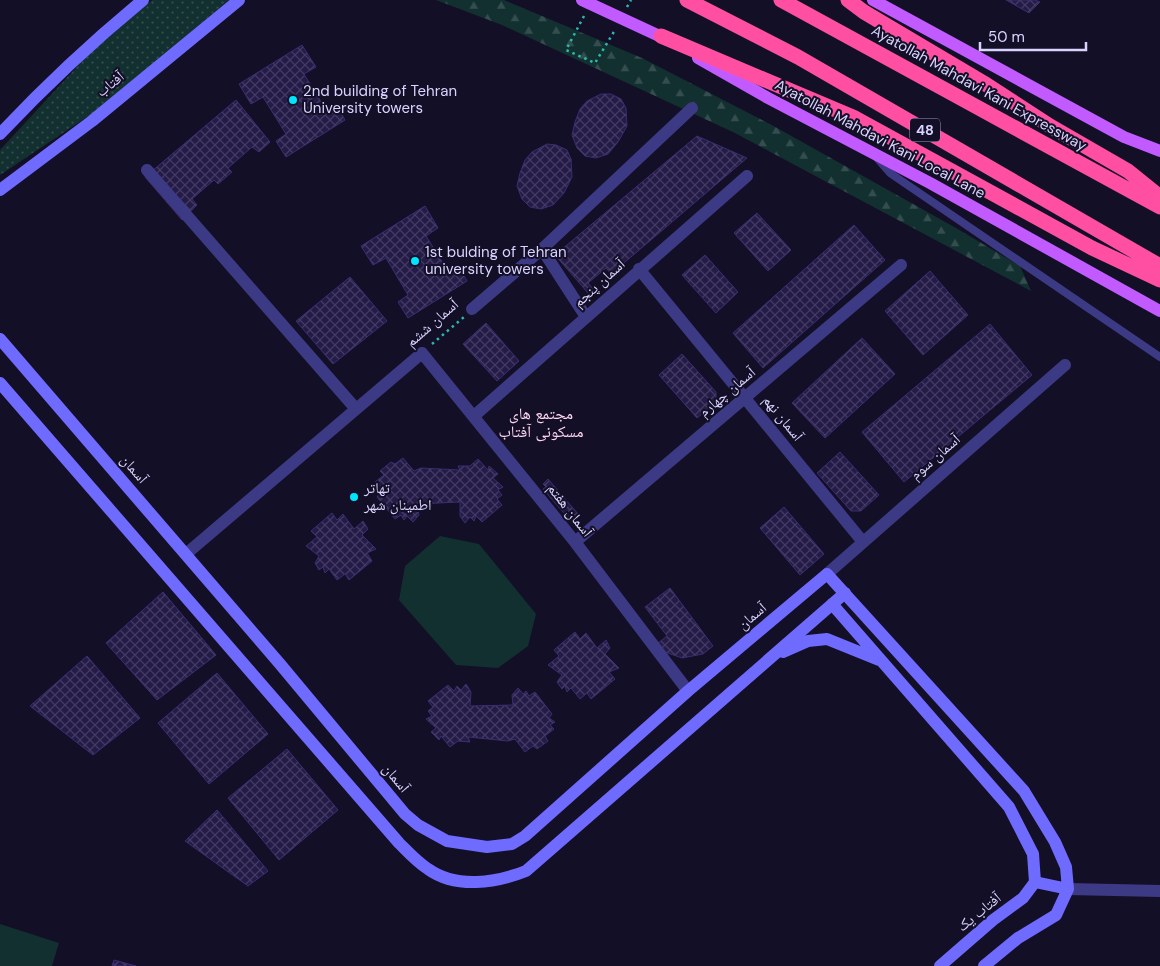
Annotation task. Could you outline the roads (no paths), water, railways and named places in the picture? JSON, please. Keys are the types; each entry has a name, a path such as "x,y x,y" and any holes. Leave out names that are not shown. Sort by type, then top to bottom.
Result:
{"highway":[{"name":"48","path":"687,0 798,57 1160,266"},
{"name":"Ayatollah Mahdavi Kani Expressway","path":"781,0 1160,207"},
{"path":"848,0 864,12 987,85 1050,126 1128,170 1160,197"},
{"path":"661,36 855,118 1092,248 1160,280"}],"main road":[{"path":"873,0 1124,138 1160,151"},
{"name":"Ayatollah Mahdavi Kani Local Lane","path":"586,2 661,36 768,98 939,188 1160,311"}],"street":[{"path":"0,134 51,81 102,34 143,0"},
{"name":"آفتاب","path":"0,190 92,121 239,0"},
{"name":"آسمان ششم","path":"472,309 542,249 692,108"},
{"path":"146,170 356,409"},
{"path":"0,201 23,173"},
{"name":"آسمان پنجم","path":"474,416 747,176"},
{"path":"542,249 586,317"},
{"name":"آسمان چهارم","path":"575,542 900,265"},
{"name":"آسمان نهم","path":"640,270 864,542"},
{"name":"آسمان","path":"0,339 186,554 405,814 418,825 447,841 487,847 512,844 525,836 688,691 827,574"},
{"name":"آسمان ششم","path":"186,554 422,353"},
{"name":"آسمان هفتم","path":"422,353 575,542 688,691"},
{"name":"آسمان سوم","path":"827,574 1065,365"},
{"path":"0,383 399,843 429,870 448,879 491,882 510,878 526,871 845,593"},
{"path":"827,574 1024,792 1055,842 1066,867 1068,889 1056,915 1018,938 984,966"},
{"path":"832,604 1009,807 1033,854 1035,882 1068,889 1160,891"},
{"path":"770,659 808,641 827,639 882,661"},
{"name":"آفتاب یک","path":"940,966 993,920 1024,898 1035,882"}],"lane":[{"path":"873,153 890,173 1160,357"}],"place":[{"name":"2nd building of Tehran University towers","path":"293,100"},
{"name":"1st bulding of Tehran university towers","path":"415,261"},
{"name":"تهاتر اطمینان شهر","path":"354,497"}],"district":[{"name":"مجتمع های مسکونی آفتاب","path":"541,422"}]}
